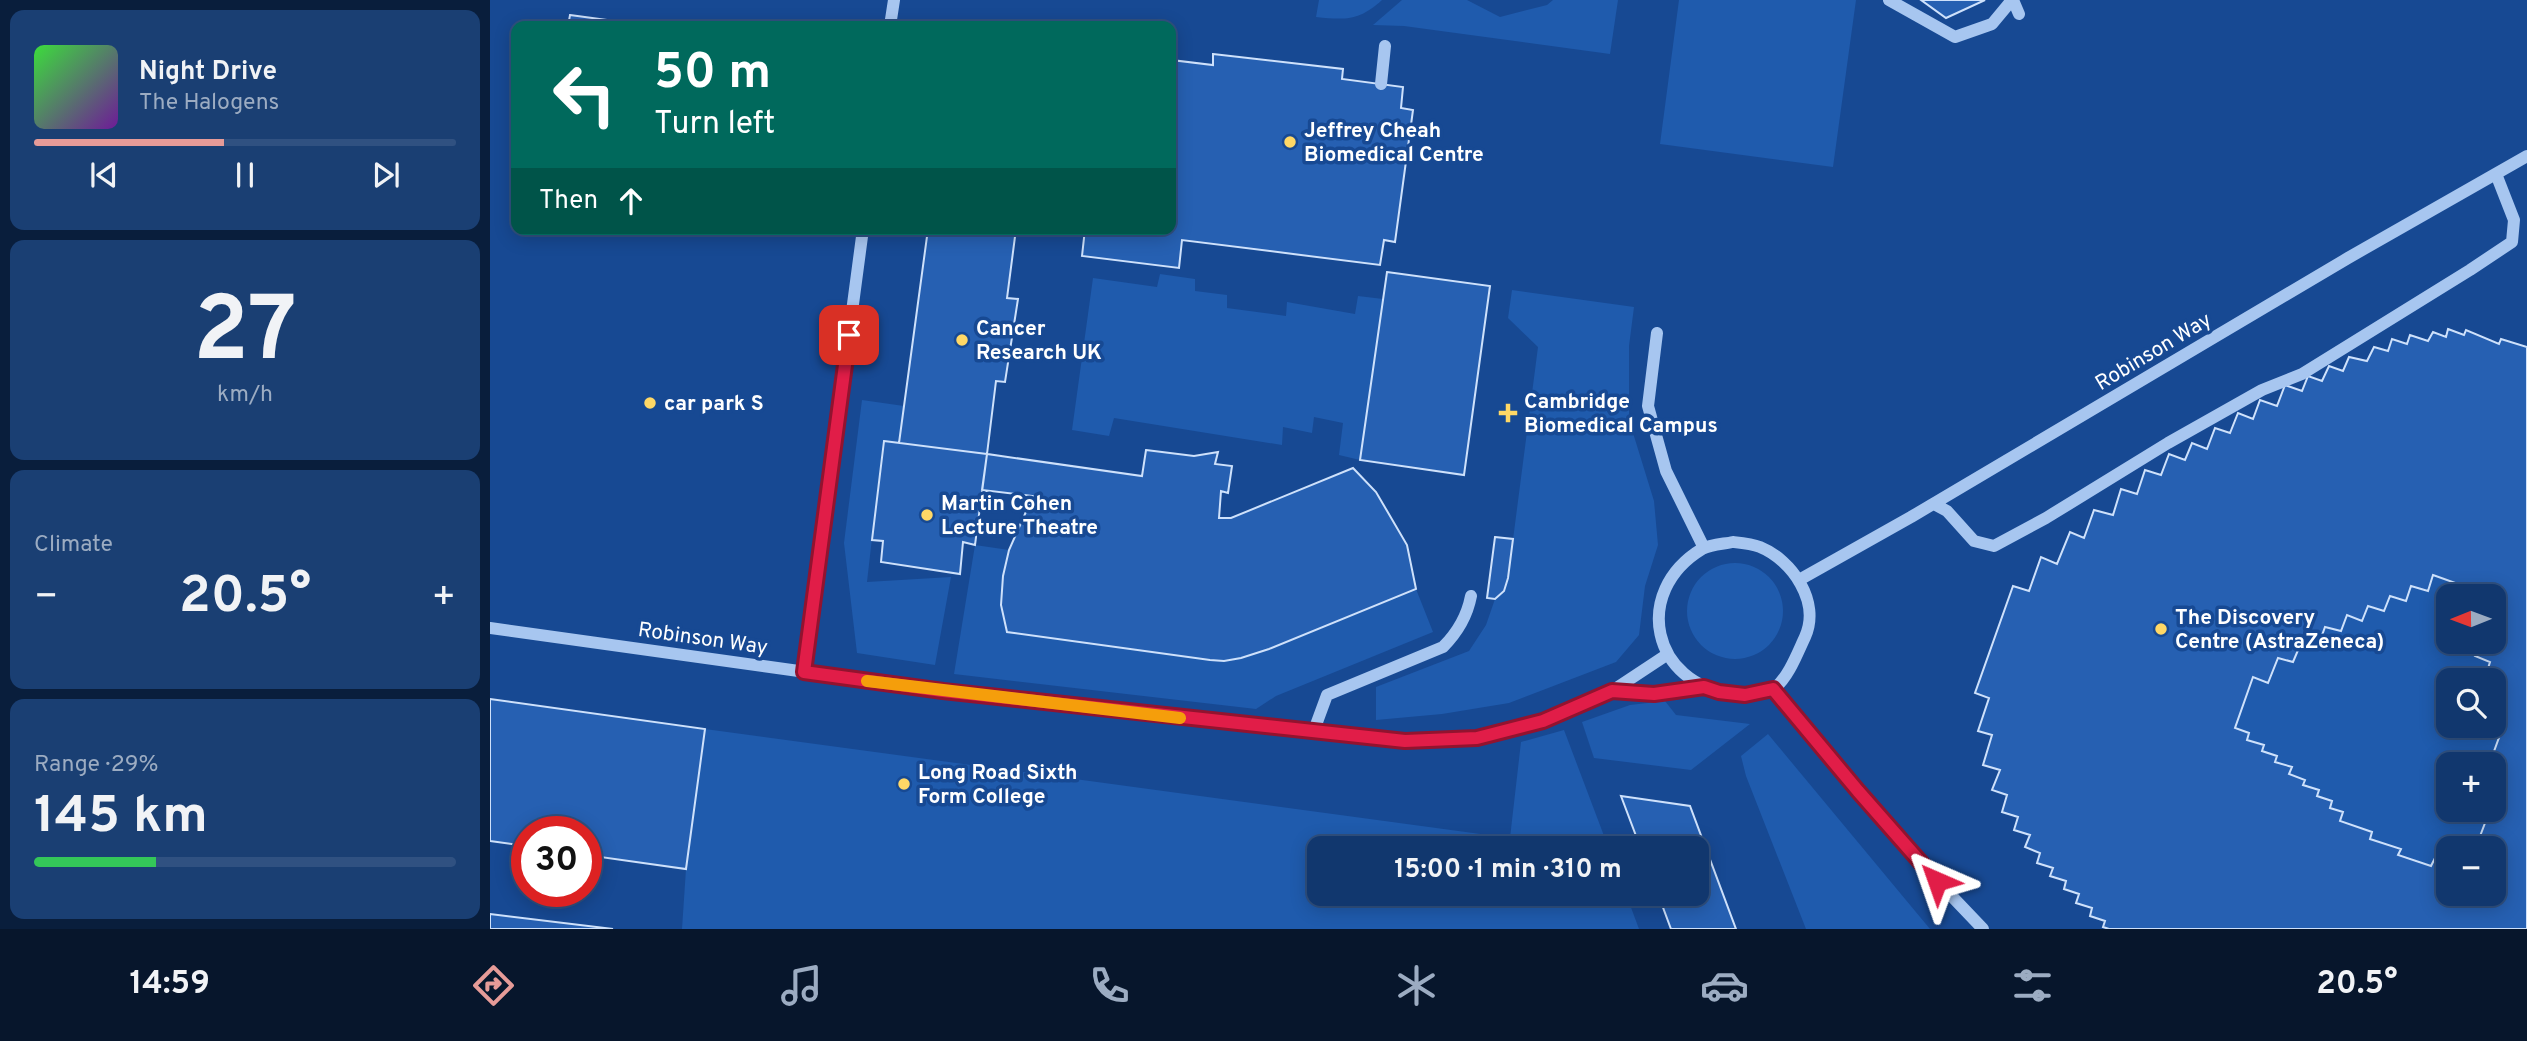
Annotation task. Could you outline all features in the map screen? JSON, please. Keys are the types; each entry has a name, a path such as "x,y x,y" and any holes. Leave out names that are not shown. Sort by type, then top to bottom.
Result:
{"street":[{"path":"891,21 894,0"},
{"path":"1889,0 1955,37 1992,24 2012,0 2019,14"},
{"path":"1381,84 1385,46"},
{"name":"Robinson Way","path":"1799,580 1934,504 2348,258 2527,156"},
{"path":"1934,504 1947,510 1974,541 1994,546 2262,390 2302,374 2512,242 2514,220 2496,174"},
{"path":"804,672 862,235"},
{"path":"1657,333 1648,406 1666,471 1704,548"},
{"path":"1733,542 1758,546 1782,559 1799,580 1808,601 1809,629 1789,670 1773,689 1745,695 1719,692 1693,682 1668,654 1659,631 1660,598 1676,569 1704,548 1733,542"},
{"path":"1313,733 1327,695 1443,647 1456,634 1468,610 1471,596"},
{"name":"Robinson Way","path":"490,628 943,691 1405,741 1477,738 1543,721 1612,691 1668,654"},
{"name":"Robinson Way","path":"1612,691 1654,694 1704,687"},
{"path":"1773,689 1922,865 1983,929"}],"shaded area":[{"path":"1319,0 1382,0 1359,15 1336,19 1316,17"},
{"path":"1402,0 1467,0 1500,17 1547,5 1553,0 1618,0 1610,54 1404,26 1373,25"},
{"path":"1679,0 1856,0 1833,167 1660,144"},
{"path":"1160,274 1195,279 1195,291 1227,295 1227,308 1286,316 1287,302 1355,314 1358,296 1383,299 1360,460 1339,455 1343,423 1314,417 1312,433 1283,427 1282,445 1114,418 1109,436 1072,430 1093,278 1157,287"},
{"path":"1512,290 1634,307 1629,346 1629,420 1654,501 1658,545 1645,586 1639,635 1616,662 1509,703 1442,714 1376,720 1376,687 1469,651 1486,625 1495,599 1504,591 1508,578 1538,347 1508,318"},
{"path":"862,400 904,406 899,443 883,442 867,582 951,577 935,665 857,653 844,543"},
{"path":"975,545 1009,550 1003,576 1008,632 1224,660 1280,645 1416,589 1433,632 1276,696 1256,709 954,674"},
{"path":"1735,563 1753,567 1769,577 1779,593 1783,611 1779,629 1769,645 1753,655 1735,659 1717,655 1701,645 1691,629 1687,611 1691,593 1701,577 1717,567"},
{"path":"2433,575 2458,584 2436,584 2436,654 2476,654 2490,662 2488,668 2436,668 2436,738 2499,738 2494,752 2436,752 2436,822 2485,822 2480,836 2436,836 2436,858 2431,866 2398,855 2400,849 2370,839 2372,832 2340,821 2343,812 2330,808 2332,801 2317,796 2318,790 2303,785 2305,780 2289,774 2291,767 2275,762 2277,756 2262,751 2264,745 2247,740 2249,733 2235,728 2253,677 2268,682 2278,658 2293,662 2304,636 2320,641 2325,627 2347,615 2362,621 2368,606 2384,611 2390,596 2406,601 2411,586"},
{"path":"1665,701 1676,715 1750,724 1691,770 1594,758 1582,722 1630,705"},
{"name":"Long Road Sixth Form College","path":"705,729 1495,836 1307,836 1307,906 1630,906 1639,929 682,929 686,869"},
{"name":"Long Road Sixth Form College","path":"1564,730 1604,836 1510,836 1521,742"},
{"path":"1768,734 1930,929 1806,929 1746,776 1741,756"}],"building":[{"path":"1921,0 1985,0 1946,18"},
{"path":"570,15 615,21 569,21"},
{"name":"Jeffrey Cheah Biomedical Centre","path":"1213,54 1343,69 1342,79 1403,87 1401,108 1413,110 1395,242 1384,240 1380,265 1182,240 1179,268 1082,256 1084,235 1176,235 1176,61 1213,65"},
{"name":"Cancer Research UK","path":"927,235 1015,235 1007,298 1018,299 1005,382 996,381 987,454 899,443"},
{"path":"1387,272 1490,286 1464,475 1360,460"},
{"name":"The Discovery Centre (AstraZeneca)","path":"2448,329 2464,335 2466,330 2499,344 2501,339 2527,347 2527,929 2103,927 2105,921 2090,916 2092,908 2076,903 2079,894 2064,889 2066,881 2050,876 2053,868 2037,863 2040,853 2025,847 2030,835 2014,830 2018,817 2002,812 2007,795 1992,790 2000,770 1983,765 1992,735 1978,731 1989,698 1975,693 2013,586 2029,591 2041,557 2057,564 2070,532 2084,538 2094,510 2113,515 2121,489 2137,494 2145,470 2161,475 2169,454 2185,460 2192,443 2207,449 2215,428 2230,433 2238,413 2253,419 2260,400 2277,406 2285,385 2302,391 2308,376 2322,381 2329,366 2343,371 2349,357 2367,361 2374,347 2388,351 2392,339 2407,344 2410,335 2428,341 2433,332 2446,337","holes":["2433,575 2458,584 2506,584 2506,654 2475,656 2490,662 2488,668 2506,668 2506,738 2499,738 2494,752 2506,752 2506,822 2485,822 2480,836 2506,836 2506,906 2436,906 2436,858 2431,866 2398,855 2401,849 2370,839 2372,832 2340,821 2343,812 2330,808 2332,801 2317,796 2319,790 2303,785 2305,780 2289,774 2292,767 2275,762 2277,756 2262,751 2264,745 2247,740 2249,733 2235,728 2253,677 2268,683 2278,658 2293,662 2304,636 2320,641 2325,627 2341,631 2347,615 2362,621 2368,606 2384,611 2390,596 2406,601 2411,586 2428,591"]},
{"name":"Martin Cohen Lecture Theatre","path":"884,441 987,454 975,545 963,542 960,574 881,562 883,541 872,540"},
{"path":"1146,450 1194,456 1218,452 1215,464 1232,466 1228,493 1221,491 1219,518 1231,518 1353,468 1376,492 1407,545 1416,589 1269,649 1224,661 1007,632 1001,605 1003,576 1009,550 1033,496 982,490 987,454 1142,476"},
{"path":"1495,537 1513,539 1508,578 1504,591 1495,599 1487,598"},
{"path":"490,699 705,729 686,869 602,857 602,816 511,816 511,844 490,841"},
{"path":"1621,796 1690,806 1701,836 1636,836"},
{"path":"1709,857 1736,929 1671,929 1662,906 1709,906"},
{"path":"490,914 613,929 490,929"}],"slow traffic":[{"path":"867,681 1180,718"}],"place":[{"name":"Jeffrey Cheah Biomedical Centre","path":"1290,142"},
{"name":"Cancer Research UK","path":"962,340"},
{"name":"car park S","path":"650,403"},
{"name":"Cambridge Biomedical Campus","path":"1508,413"},
{"name":"Martin Cohen Lecture Theatre","path":"927,515"},
{"name":"The Discovery Centre (AstraZeneca)","path":"2161,629"},
{"name":"Long Road Sixth Form College","path":"904,784"}],"route":[{"path":"849,335 804,672 943,691 1336,736 1405,741 1477,738 1543,721 1612,691 1654,694 1704,687 1745,695 1773,689 1937,881"}]}
